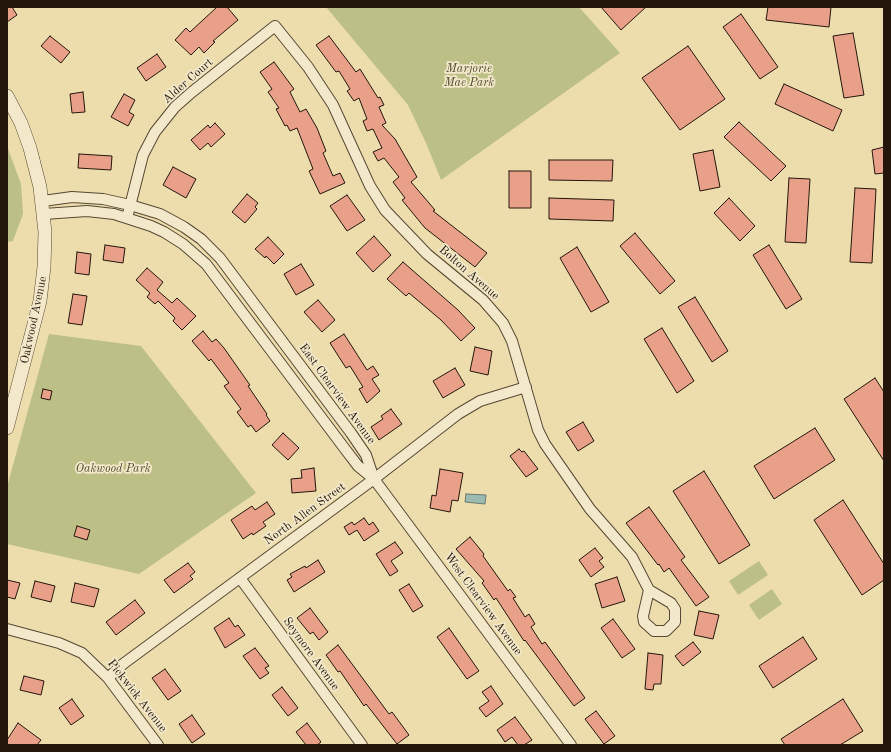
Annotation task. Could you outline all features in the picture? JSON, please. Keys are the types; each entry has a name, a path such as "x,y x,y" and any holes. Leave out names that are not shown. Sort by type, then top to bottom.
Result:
{"street":[{"name":"Alder Court","path":"127,218 143,155 154,132 167,116 192,92 275,26"},
{"name":"Bolton Avenue","path":"275,26 308,67 333,105 370,186 385,210 427,254 483,300 503,323 512,341 538,430 545,444 590,509 632,557 649,590"},
{"name":"Oakwood Avenue","path":"7,96 21,123 30,148 43,201 44,214 44,267 40,302 7,428"},
{"name":"East Clearview Avenue","path":"43,201 80,198 103,199 130,204 160,214 184,227 201,239 220,258 351,433 366,456 374,479"},
{"path":"44,214 87,211 114,214 164,232 183,244 206,264 344,449 358,466 374,479"},
{"name":"North Allen Street","path":"108,678 123,664 374,479 458,414 480,401 526,387"},
{"name":"West Clearview Avenue","path":"374,479 571,745"},
{"name":"Seymore Avenue","path":"240,578 362,745"},
{"name":"Pickwick Avenue","path":"7,628 69,646 94,663 108,678 158,745"}],"green space":[{"name":"Marjorie Mae Park","path":"326,7 579,7 620,53 441,180 408,105"},
{"path":"7,146 21,184 23,214 13,241 7,242"},
{"name":"Oakwood Park","path":"49,334 141,346 256,493 139,574 7,544 7,487"},
{"path":"759,561 768,575 738,595 729,581"},
{"path":"772,589 782,604 759,620 749,605"}],"water":[{"path":"466,494 486,495 485,504 465,502"}],"building":[{"path":"7,7 12,7 17,15 7,22"},
{"path":"217,7 227,7 238,20 213,41 215,42 204,53 199,47 191,55 175,40 186,28 190,32"},
{"path":"601,7 646,7 621,30"},
{"path":"768,7 831,7 829,27 766,20"},
{"path":"741,14 778,67 760,79 723,27"},
{"path":"853,33 864,95 844,98 833,36"},
{"path":"50,36 70,52 61,63 41,46"},
{"path":"329,36 356,72 360,69 378,98 380,97 384,105 379,107 386,123 382,125 395,139 417,177 411,182 435,210 433,211 487,253 475,267 425,228 402,200 405,198 393,182 399,177 384,158 378,161 373,152 382,148 373,129 367,131 363,121 367,119 359,98 354,101 347,91 350,89 339,71 336,72 316,45"},
{"path":"688,46 725,99 680,130 642,78"},
{"path":"157,54 166,67 146,81 137,68"},
{"path":"274,62 294,89 290,92 300,112 306,109 317,128 326,151 323,153 333,176 340,173 345,183 320,194 309,171 313,169 297,128 290,131 287,125 285,126 276,109 279,108 268,92 272,89 260,72"},
{"path":"784,84 842,110 833,131 775,104"},
{"path":"83,92 85,112 72,113 70,94"},
{"path":"124,94 135,100 129,112 134,115 128,126 111,117"},
{"path":"739,122 786,166 771,181 724,137"},
{"path":"215,123 225,134 211,147 208,143 200,150 191,140 208,125 210,128"},
{"path":"884,147 884,173 875,174 872,150"},
{"path":"713,150 720,187 700,191 693,154"},
{"path":"79,154 112,156 111,170 78,168"},
{"path":"549,160 613,160 612,181 549,180"},
{"path":"173,167 196,179 186,198 163,185"},
{"path":"509,171 531,171 531,208 509,208"},
{"path":"789,178 810,179 806,243 785,242"},
{"path":"855,188 876,189 872,263 850,262"},
{"path":"247,194 258,203 255,207 257,209 245,223 232,212"},
{"path":"347,195 365,220 347,231 330,206"},
{"path":"549,198 614,200 613,221 549,219"},
{"path":"729,198 755,226 740,241 714,213"},
{"path":"635,233 675,281 660,294 620,246"},
{"path":"374,236 391,255 373,272 356,253"},
{"path":"268,237 284,254 274,264 266,256 265,258 255,249"},
{"path":"105,245 125,248 123,263 103,260"},
{"path":"769,245 802,299 786,309 753,255"},
{"path":"577,247 609,302 591,312 560,258"},
{"path":"77,252 91,254 89,275 75,273"},
{"path":"403,262 458,310 475,328 461,341 441,320 409,293 406,296 387,279"},
{"path":"301,264 314,285 296,295 284,274"},
{"path":"147,268 163,282 157,290 172,303 177,298 196,316 182,330 173,321 175,318 158,301 155,304 147,297 150,293 136,280"},
{"path":"73,294 87,296 82,325 68,323"},
{"path":"695,297 728,351 712,362 678,307"},
{"path":"318,300 335,320 322,332 304,312"},
{"path":"662,328 694,381 677,393 644,339"},
{"path":"203,331 212,342 216,339 224,348 250,385 248,386 267,414 266,415 270,421 256,432 251,425 248,427 237,412 241,409 224,386 229,383 211,359 209,361 192,341"},
{"path":"344,334 367,370 373,366 379,375 372,379 380,391 367,403 359,389 363,387 350,366 346,368 330,343"},
{"path":"475,347 492,351 488,375 470,371"},
{"path":"455,368 465,385 443,398 433,381"},
{"path":"875,378 884,392 884,461 844,399"},
{"path":"43,389 52,391 50,400 41,398"},
{"path":"391,409 402,424 379,440 371,427 383,419 381,416"},
{"path":"583,422 594,441 578,451 566,432"},
{"path":"815,428 835,460 774,499 754,466"},
{"path":"283,433 299,448 288,460 272,445"},
{"path":"519,449 522,452 524,451 538,469 526,477 510,456"},
{"path":"314,468 316,491 292,493 291,479 302,478 301,470"},
{"path":"440,469 463,473 458,501 452,500 450,512 430,508 432,495 436,496"},
{"path":"704,471 750,545 719,564 673,491"},
{"path":"843,500 884,564 884,580 862,595 814,520"},
{"path":"267,502 275,514 263,522 266,526 253,535 252,533 243,539 231,520 252,506 255,510"},
{"path":"649,507 685,557 681,560 709,597 696,606 669,568 664,572 626,523"},
{"path":"364,518 369,525 373,522 379,531 364,541 357,530 349,535 344,527 352,522 354,525"},
{"path":"77,526 90,530 87,540 74,536"},
{"path":"470,537 484,554 483,556 508,591 510,589 516,597 513,598 525,617 529,614 535,624 531,627 542,644 545,642 585,698 574,706 525,640 524,641 496,598 494,600 482,583 484,581 456,549"},
{"path":"395,542 403,553 391,561 398,571 390,576 376,554"},
{"path":"595,548 603,558 599,561 604,567 591,577 579,560"},
{"path":"318,560 325,572 294,592 287,580 292,577 290,574 305,566 306,568"},
{"path":"188,563 195,572 190,576 193,579 174,593 164,580"},
{"path":"617,577 625,601 602,608 595,584"},
{"path":"7,580 20,583 15,599 7,597"},
{"path":"35,581 55,586 51,602 31,597"},
{"path":"75,583 99,589 94,607 71,602"},
{"path":"409,584 423,606 413,612 399,590"},
{"path":"135,600 145,613 116,635 106,622"},
{"path":"310,608 328,632 319,640 313,632 310,634 297,618"},
{"path":"699,611 719,615 713,639 694,635"},
{"path":"229,618 235,627 238,625 245,635 225,648 214,628"},
{"path":"613,619 635,649 622,658 601,628"},
{"path":"449,628 479,671 467,679 437,637"},
{"path":"803,637 817,659 773,688 759,666"},
{"path":"693,642 701,652 683,666 675,656"},
{"path":"338,645 389,714 392,712 409,735 397,744 366,704 364,706 340,671 338,672 326,655"},
{"path":"255,648 269,666 265,668 269,673 260,679 243,656"},
{"path":"648,653 663,655 661,684 654,684 653,690 645,689"},
{"path":"165,669 181,691 168,700 152,678"},
{"path":"24,676 44,681 41,695 20,690"},
{"path":"491,686 503,704 486,717 479,708 489,701 482,692"},
{"path":"282,687 298,708 288,716 272,695"},
{"path":"72,699 84,716 71,725 59,708"},
{"path":"843,699 863,731 840,745 785,745 781,739"},
{"path":"596,711 615,736 604,744 585,719"},
{"path":"192,715 205,734 192,743 179,724"},
{"path":"515,717 532,740 524,745 518,745 512,737 505,742 497,730"},
{"path":"18,723 41,740 37,745 7,745 7,740"},
{"path":"307,723 321,742 317,745 306,745 296,732"}]}
